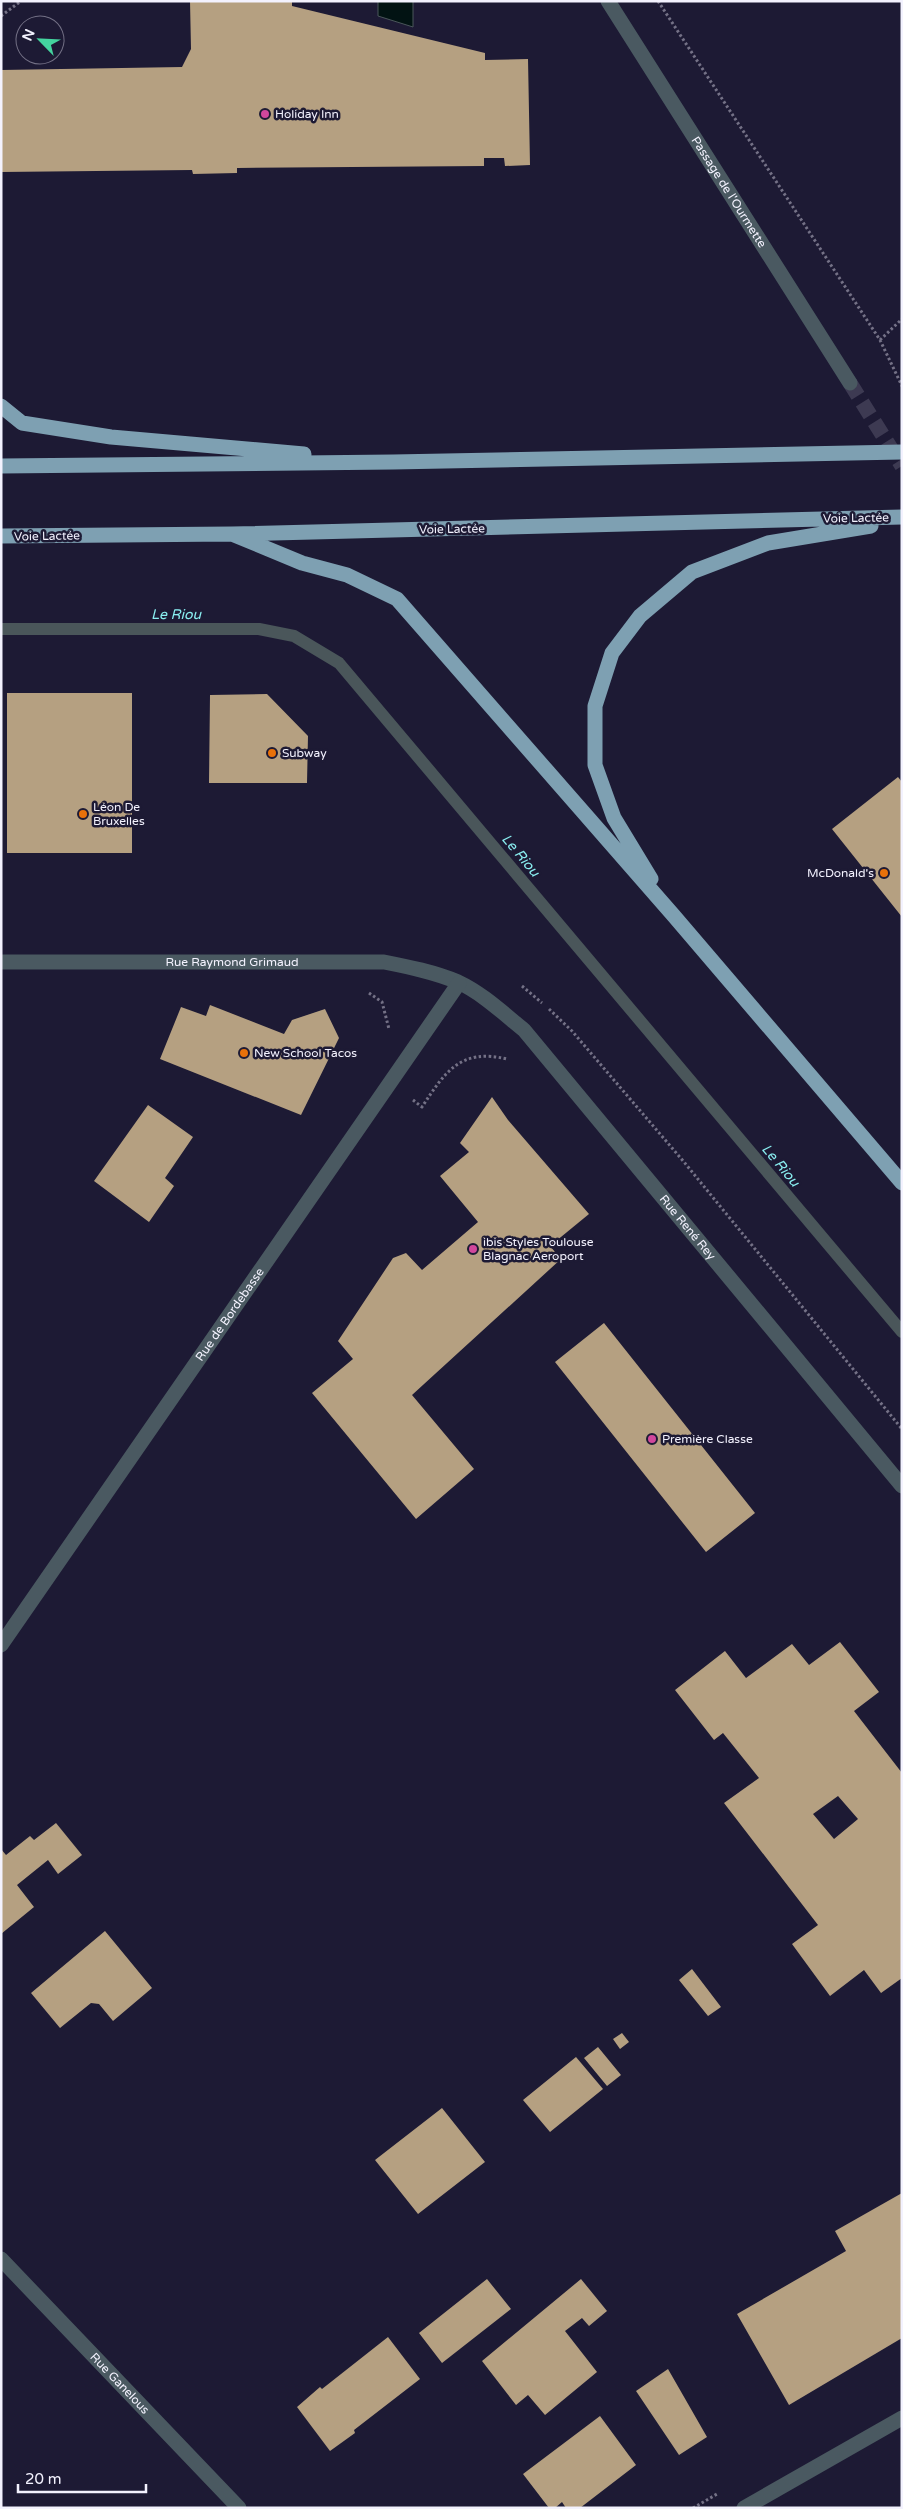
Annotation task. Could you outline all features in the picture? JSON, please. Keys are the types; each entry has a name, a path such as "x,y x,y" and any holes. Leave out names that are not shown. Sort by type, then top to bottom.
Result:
{"highway":[{"path":"1,406 22,423 110,437 393,462"},
{"path":"1,466 393,462 902,452"},
{"path":"674,916 614,818 595,765 595,706 612,652 640,616 692,572 768,543 902,519"},
{"name":"Voie Lactée","path":"1,536 232,534 902,519"},
{"path":"232,534 302,564 347,575 397,599 674,916 902,1183"}],"street":[{"name":"Passage de l'Ourmette","path":"608,1 810,316 850,383"},
{"name":"Rue Raymond Grimaud","path":"1,962 384,962 415,967 459,983"},
{"name":"Rue de Bordebasse","path":"1,1645 459,983"},
{"name":"Rue René Rey","path":"459,983 491,1003 524,1030 902,1486"},
{"name":"Rue Ganelous","path":"1,2258 239,2508"},
{"path":"744,2508 902,2418"}],"path":[{"path":"1,16 21,1"},
{"path":"658,1 880,340 902,386"},
{"path":"880,340 902,319"},
{"path":"514,982 530,990 572,1031 684,1162 902,1429"},
{"path":"365,991 382,1002 390,1027 387,1036"},
{"path":"390,1082 422,1107 442,1078 457,1063 491,1055 516,1062"}],"shaded area":[{"path":"378,1 413,1 413,27 378,16"}],"building":[{"name":"Holiday Inn","path":"190,1 292,1 292,6 485,53 485,60 528,59 530,165 505,166 504,158 484,158 484,166 237,168 237,173 193,174 192,170 1,172 1,70 182,67 191,49"},
{"path":"7,693 132,693 132,853 7,853"},
{"path":"267,694 308,736 307,783 209,783 210,695"},
{"name":"McDonald's","path":"898,777 902,782 902,917 832,829"},
{"path":"210,1005 284,1034 292,1020 325,1009 339,1038 301,1115 160,1059 181,1007 206,1016"},
{"path":"492,1097 508,1120 589,1214 550,1246 561,1259 412,1395 474,1469 416,1519 312,1393 353,1359 338,1341 393,1258 406,1253 422,1270 478,1222 440,1176 469,1152 460,1143"},
{"path":"148,1105 193,1137 165,1178 174,1186 149,1222 94,1181"},
{"path":"604,1323 755,1513 706,1552 555,1362"},
{"path":"840,1642 879,1692 854,1711 902,1773 902,1978 881,1993 864,1970 830,1996 792,1944 818,1925 724,1803 759,1778 723,1733 714,1740 675,1690 725,1651 746,1678 792,1644 809,1665","holes":["838,1796 858,1819 834,1839 813,1814"]},
{"path":"56,1823 82,1855 58,1874 48,1860 17,1885 34,1907 1,1934 1,1849 6,1855 30,1836 34,1840"},
{"path":"105,1931 152,1988 113,2021 99,2004 91,2003 60,2028 31,1993"},
{"path":"692,1969 721,2007 708,2016 679,1980"},
{"path":"622,2033 629,2042 620,2049 613,2039"},
{"path":"598,2047 621,2075 607,2086 584,2058"},
{"path":"576,2057 603,2089 550,2132 523,2100"},
{"path":"442,2108 485,2162 418,2214 375,2160"},
{"path":"902,2193 902,2338 789,2405 737,2314 846,2251 835,2231"},
{"path":"487,2279 511,2309 442,2363 419,2333"},
{"path":"581,2279 607,2311 589,2326 582,2318 565,2331 597,2372 545,2415 528,2395 516,2405 482,2361"},
{"path":"388,2337 420,2379 354,2430 355,2433 330,2451 297,2407 320,2387 322,2389"},
{"path":"668,2369 707,2437 679,2455 636,2391"},
{"path":"600,2416 636,2465 580,2508 566,2508 562,2502 555,2508 549,2508 523,2474"}],"waterway":[{"name":"Le Riou","path":"1,629 259,629 294,636 339,663 902,1332"}],"tunnel":[{"path":"850,383 902,466"}],"place":[{"name":"Holiday Inn","path":"265,114"},
{"name":"Subway","path":"272,753"},
{"name":"Léon De Bruxelles","path":"83,814"},
{"name":"McDonald's","path":"884,873"},
{"name":"New School Tacos","path":"244,1053"},
{"name":"ibis Styles Toulouse Blagnac Aeroport","path":"473,1249"},
{"name":"Première Classe","path":"652,1439"}]}
